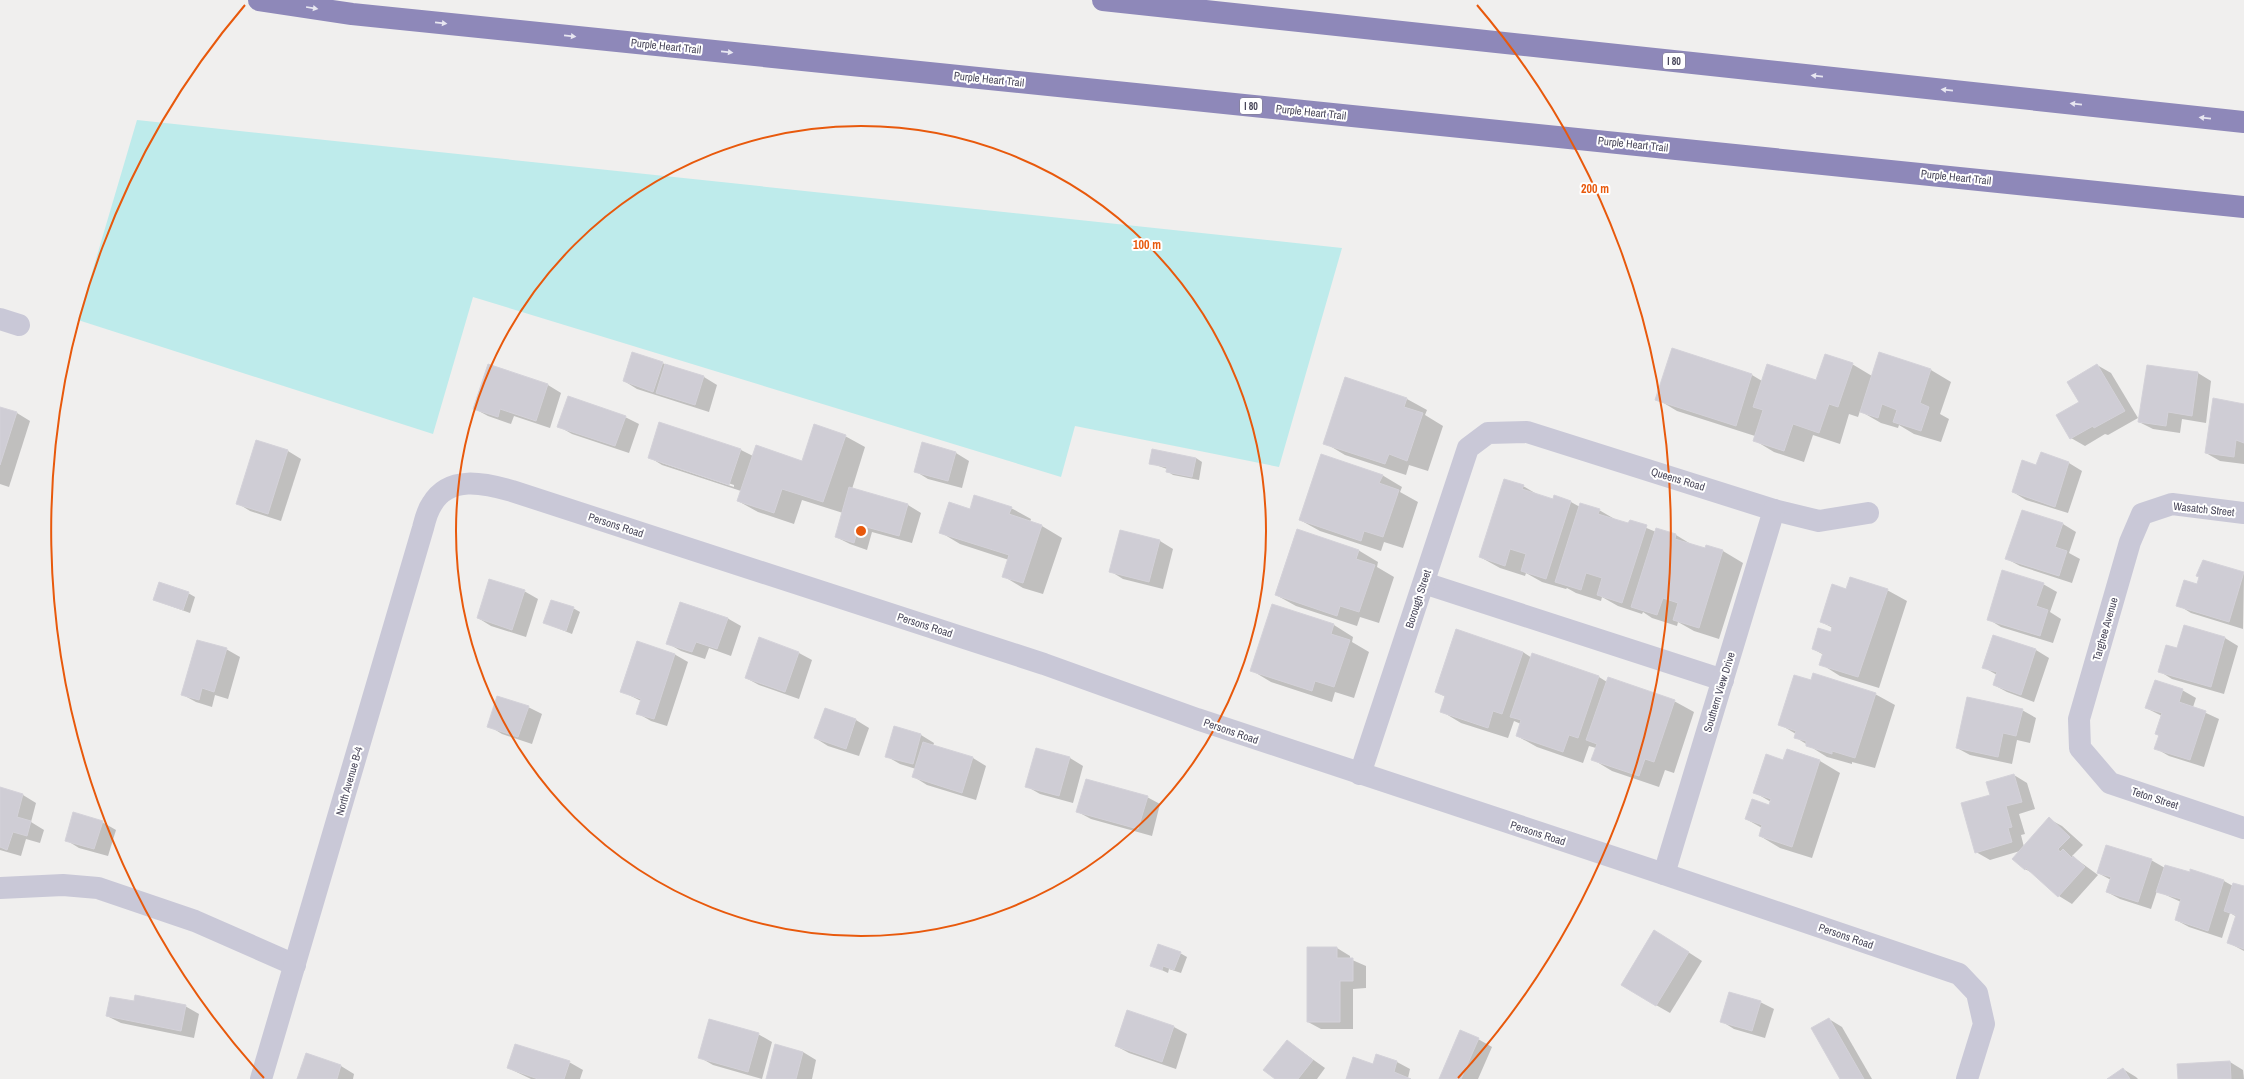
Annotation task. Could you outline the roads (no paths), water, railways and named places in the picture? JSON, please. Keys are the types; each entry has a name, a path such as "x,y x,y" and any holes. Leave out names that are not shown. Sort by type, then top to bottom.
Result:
{"highway":[{"name":"Purple Heart Trail","path":"259,0 352,14 2244,206"},
{"name":"I 80","path":"1103,0 2244,122"}],"street":[{"name":"Queens Road","path":"1488,433 1528,432 1774,510 1819,521 1868,513"},
{"name":"Borough Street","path":"1360,774 1468,448 1488,433"},
{"name":"Persons Road","path":"446,488 467,483 492,485 512,491 1044,664 1360,774 1664,874 1959,974 1977,993 1984,1024 1967,1079"},
{"name":"North Avenue B-4","path":"261,1079 422,528 432,504 446,488"},
{"name":"Wasatch Street","path":"2142,514 2172,504 2244,513"},
{"name":"Southern View Drive","path":"1664,874 1774,510"},
{"name":"Targhee Avenue","path":"2080,748 2079,719 2130,542 2142,514"},
{"path":"1424,583 1723,680"},
{"name":"Teton Street","path":"2080,748 2110,783 2244,828"},
{"path":"0,888 63,885 98,888 195,921 295,965"}]}
